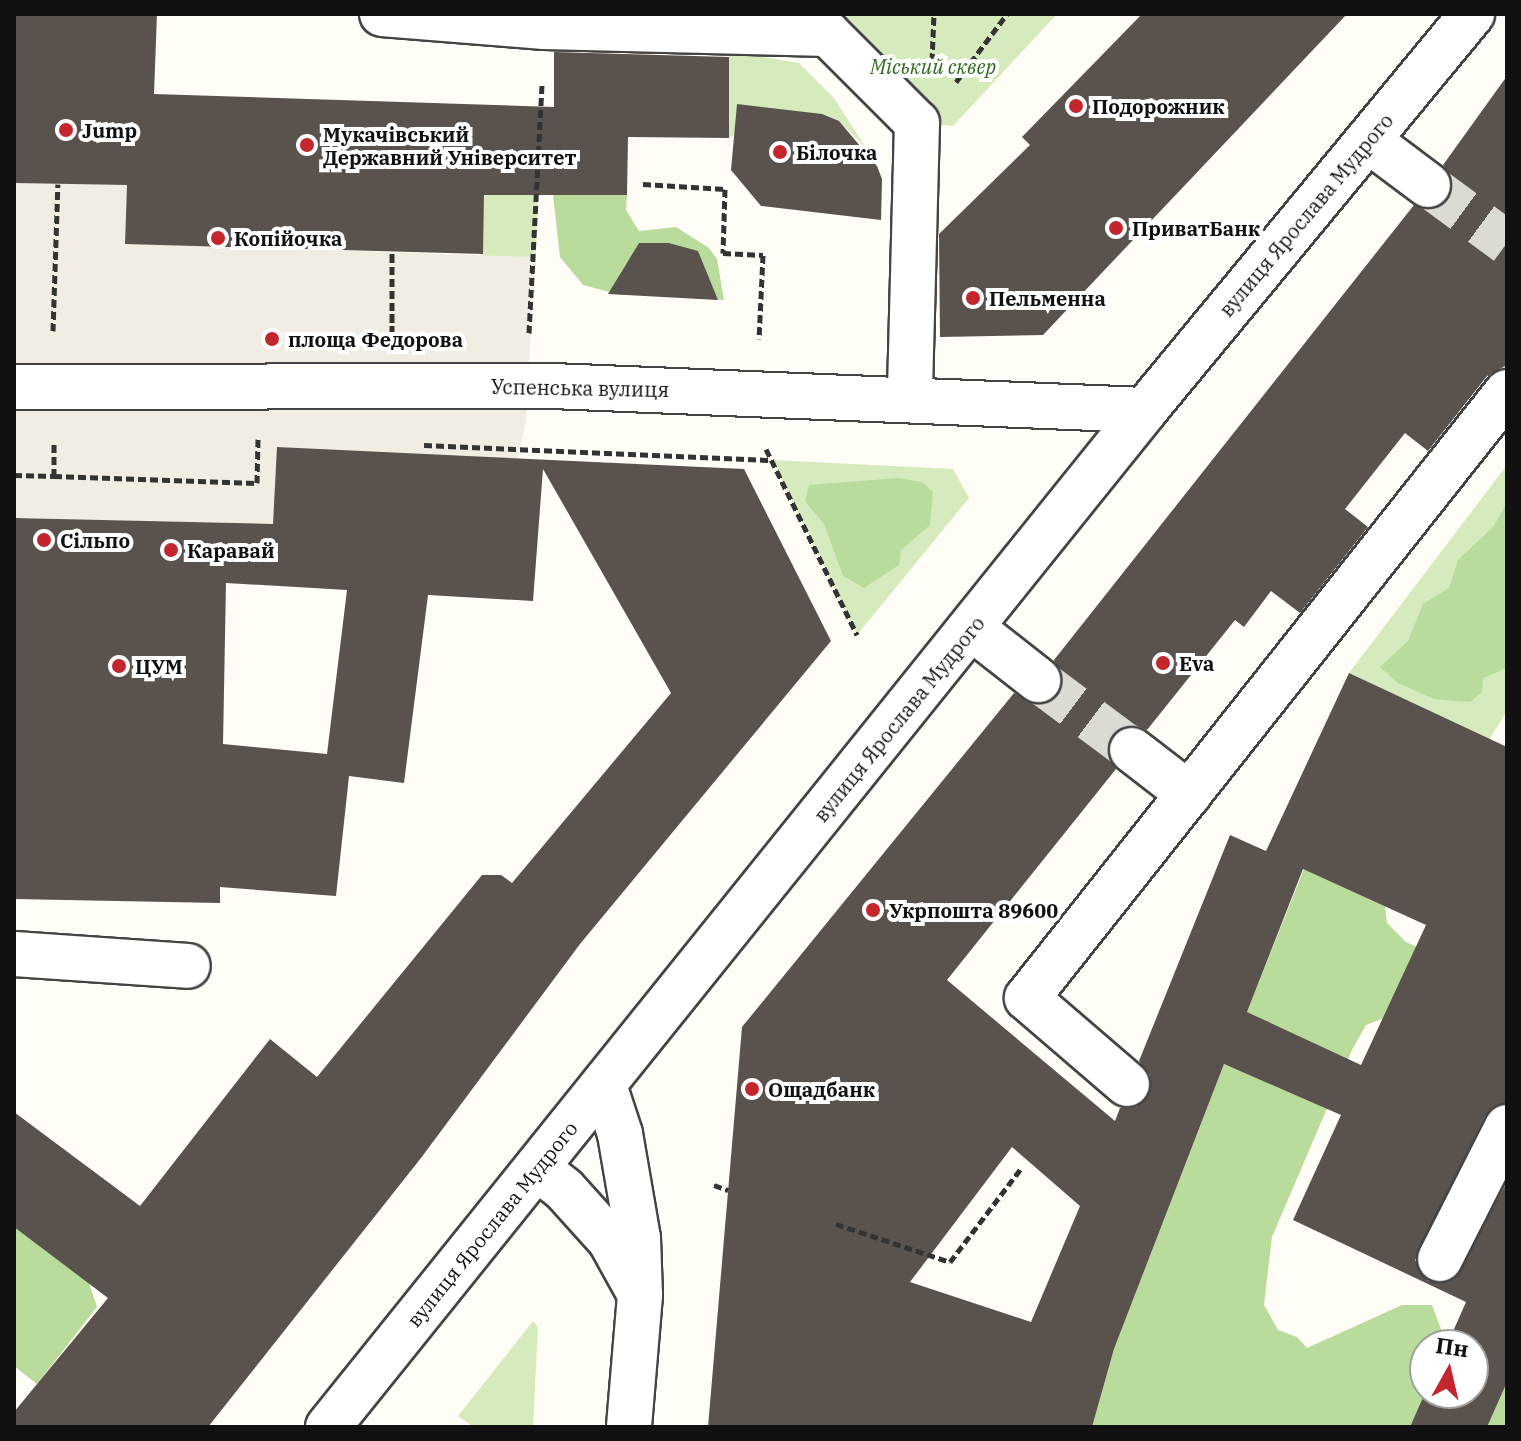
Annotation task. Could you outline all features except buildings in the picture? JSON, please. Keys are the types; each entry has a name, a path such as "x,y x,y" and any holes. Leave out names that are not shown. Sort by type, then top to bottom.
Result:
{"street":[{"path":"382,14 544,27 818,24 917,123 910,398"},
{"name":"вулиця Ярослава Мудрого","path":"328,1427 973,629 1145,410 1472,14"},
{"path":"1368,140 1428,185"},
{"name":"Успенська вулиця","path":"14,387 540,386 748,373 910,398 1145,410"},
{"path":"1127,1084 1027,998 1507,392"},
{"path":"973,629 1038,680"},
{"path":"1132,750 1189,794"},
{"path":"14,954 188,966"},
{"path":"604,1085 631,1189 640,1295 629,1427"},
{"path":"1440,1259 1507,1127"},
{"path":"537,1168 564,1189 610,1240 640,1295"}],"path":[{"path":"917,123 942,101 1007,14"},
{"path":"540,386 544,27"},
{"path":"53,337 58,184"},
{"path":"643,184 725,189 723,253 763,255 748,373 772,460 857,635"},
{"path":"392,251 392,343"},
{"path":"54,476 257,483 258,439 274,439"},
{"path":"412,445 772,460"},
{"path":"836,1224 950,1262 1022,1167"},
{"path":"714,1185 728,1190"}],"green space":[{"name":"Міський сквер","path":"396,14 1057,14 953,126 917,123 828,34"},
{"path":"729,51 799,63 834,98 866,148 839,121 785,110 729,138"},
{"path":"487,105 541,107 535,271 481,269"},
{"path":"553,195 627,195 626,210 639,231 676,227 709,248 717,259 724,300 708,299 704,266 694,253 669,243 641,248 628,261 621,272 621,295 583,285 560,257"},
{"path":"772,460 953,469 969,498 857,635"},
{"path":"1507,465 1507,711 1385,906 1467,729 1349,673"},
{"path":"898,478 922,482 933,492 930,525 901,550 899,565 864,588 843,576 824,524 805,501 809,485"},
{"path":"1507,502 1507,668 1483,678 1482,692 1470,702 1434,699 1398,683 1380,667 1408,641 1423,604 1449,588 1458,560 1494,526"},
{"path":"1304,869 1385,906 1387,923 1406,942 1424,950 1392,1015 1366,1025 1352,1050 1272,1237 1264,1305 1278,1330 1297,1337 1307,1348 1402,1305 1432,1305 1441,1329 1409,1329 1409,1409 1489,1409 1489,1388 1507,1387 1507,1427 1092,1427 1114,1349 1224,1064 1280,1088 1302,1039 1247,1012"},
{"path":"14,1227 89,1283 97,1307 37,1384 14,1366"},
{"path":"533,1321 538,1327 533,1427 474,1427 458,1416"}],"shaded area":[{"name":"площа Федорова","path":"14,183 127,185 125,243 535,257 526,422 517,461 278,447 273,524 14,518"}],"tunnel":[{"path":"1428,185 1507,243"},
{"path":"1038,680 1132,750"}],"place":[{"name":"Подорожник","path":"1076,106"},
{"name":"Jump","path":"66,130"},
{"name":"Мукачівський Державний Університет","path":"307,145"},
{"name":"Білочка","path":"780,152"},
{"name":"ПриватБанк","path":"1116,228"},
{"name":"Копійочка","path":"218,238"},
{"name":"Пельменна","path":"973,298"},
{"name":"площа Федорова","path":"272,339"},
{"name":"Сільпо","path":"44,540"},
{"name":"Каравай","path":"171,550"},
{"name":"Eva","path":"1163,663"},
{"name":"ЦУМ","path":"119,666"},
{"name":"Укрпошта 89600","path":"873,910"},
{"name":"Ощадбанк","path":"752,1089"}]}
